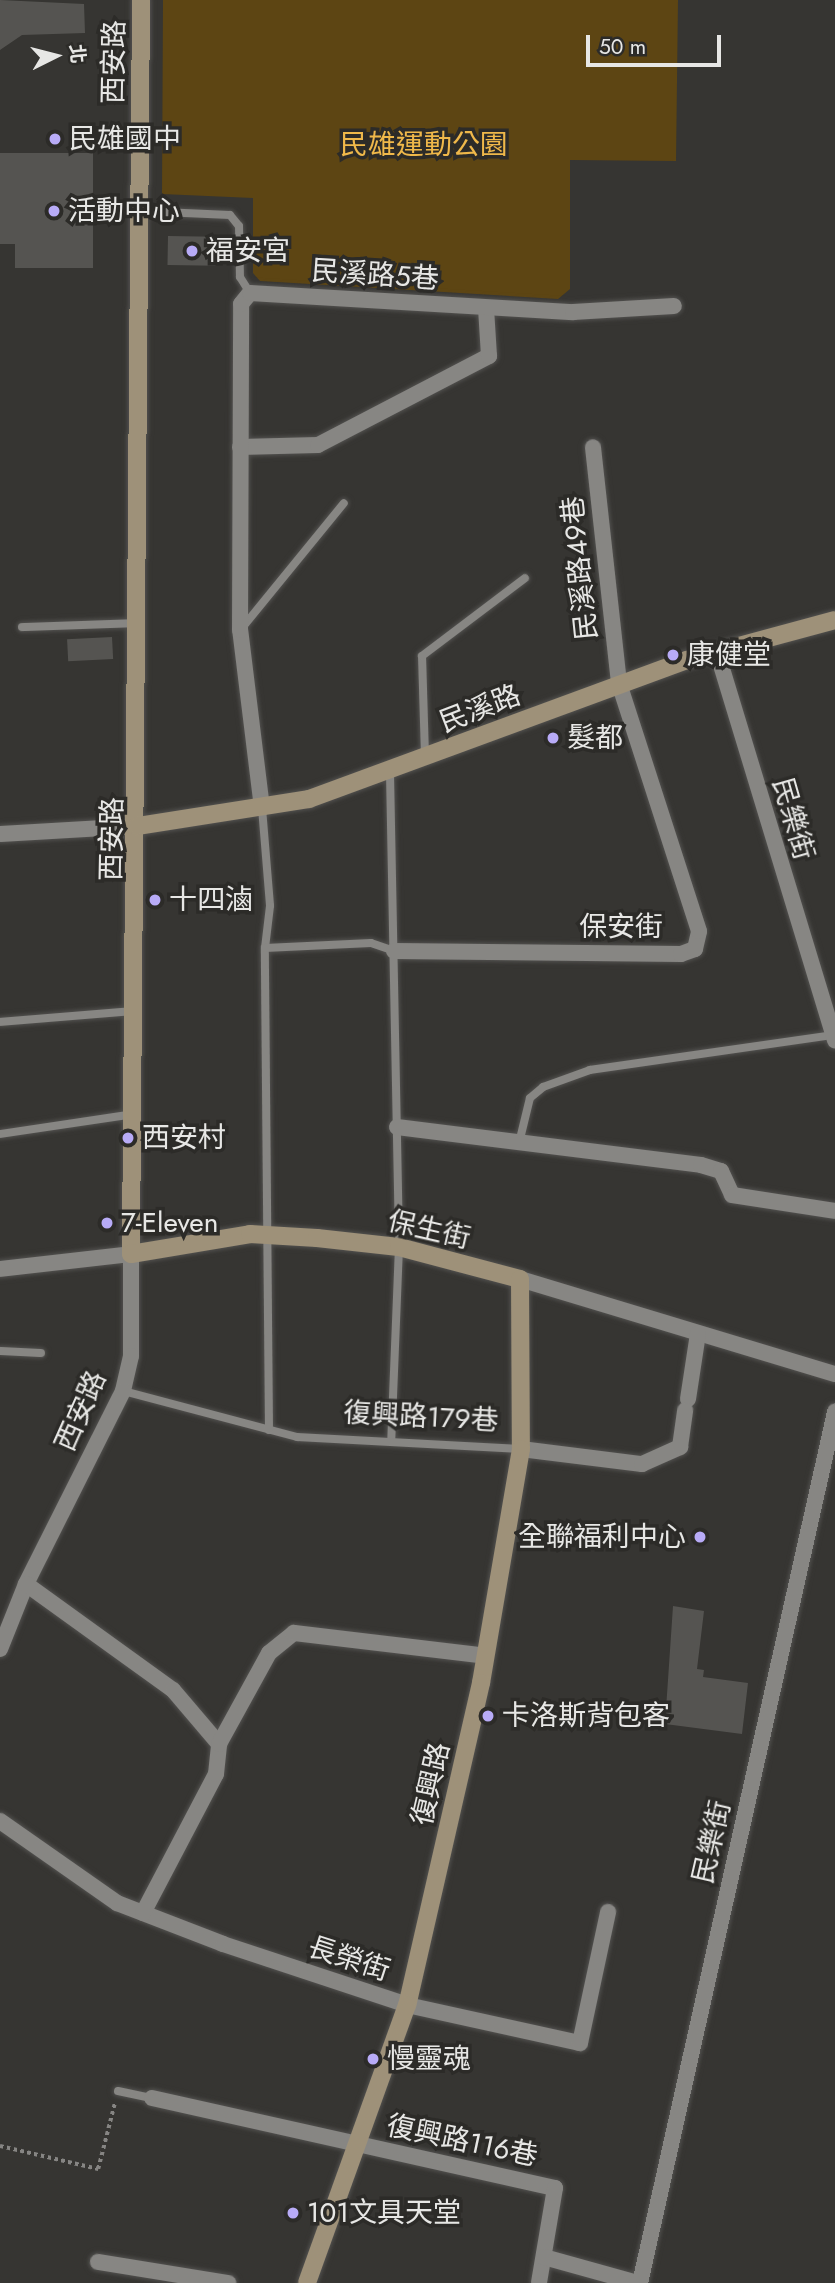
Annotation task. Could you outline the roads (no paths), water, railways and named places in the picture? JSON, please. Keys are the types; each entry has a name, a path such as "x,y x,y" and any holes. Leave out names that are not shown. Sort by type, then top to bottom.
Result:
{"street":[{"name":"西安路","path":"0,1649 5,1620 26,1584 123,1391 131,1356 138,826 141,0"},
{"name":"民溪路5巷","path":"250,293 573,312 674,306"},
{"path":"250,293 241,304 237,327 240,630 262,808"},
{"path":"240,447 318,445 489,356 486,308"},
{"name":"民溪路49巷","path":"593,447 619,683"},
{"name":"民溪路","path":"138,826 262,808 390,773 619,683 717,652 835,620"},
{"name":"民樂街","path":"717,652 834,1037"},
{"name":"保安街","path":"394,951 681,954 695,948 699,931 619,683"},
{"path":"0,834 138,826"},
{"path":"397,1127 701,1165 721,1171 733,1195 835,1211"},
{"name":"保生街","path":"0,1269 271,1235 399,1247 520,1279 835,1374"},
{"name":"復興路","path":"307,2283 407,2005 486,1656 521,1448 520,1279"},
{"name":"復興路179巷","path":"521,1448 642,1464 680,1447 698,1334"},
{"name":"民樂街","path":"639,2283 835,1412"},
{"path":"26,1584 173,1690 219,1744"},
{"path":"143,1913 216,1774 219,1744 269,1653 294,1633 486,1656"},
{"name":"長榮街","path":"0,1821 61,1867 143,1913 407,2005 580,2043 608,1912"},
{"name":"復興路116巷","path":"152,2098 555,2188 544,2257"},
{"path":"539,2283 544,2257 639,2283"},
{"path":"98,2262 228,2283"}],"lane":[{"path":"139,211 230,215 239,226 240,278 250,293"},
{"path":"240,630 344,503"},
{"path":"425,759 422,656 526,578"},
{"path":"22,627 138,623"},
{"path":"390,773 399,1247 391,1442"},
{"path":"262,808 270,906 265,948 271,1235 270,1430"},
{"path":"265,948 371,943 394,951"},
{"path":"0,1022 135,1010"},
{"path":"519,1143 530,1098 542,1087 590,1070 834,1037"},
{"path":"0,1134 134,1114"},
{"path":"0,1351 41,1353"},
{"name":"復興路179巷","path":"123,1391 297,1437 521,1448"},
{"path":"118,2091 152,2098"}],"place":[{"name":"民雄國中","path":"55,139"},
{"name":"活動中心","path":"54,211"},
{"name":"福安宮","path":"192,251"},
{"name":"康健堂","path":"673,655"},
{"name":"髮都","path":"553,738"},
{"name":"十四滷","path":"155,900"},
{"name":"西安村","path":"128,1138"},
{"name":"7-Eleven","path":"107,1223"},
{"name":"全聯福利中心","path":"700,1537"},
{"name":"卡洛斯背包客","path":"488,1716"},
{"name":"慢靈魂","path":"373,2059"},
{"name":"101文具天堂","path":"293,2213"}],"park label":[{"name":"民雄運動公園","path":"424,145"}]}
